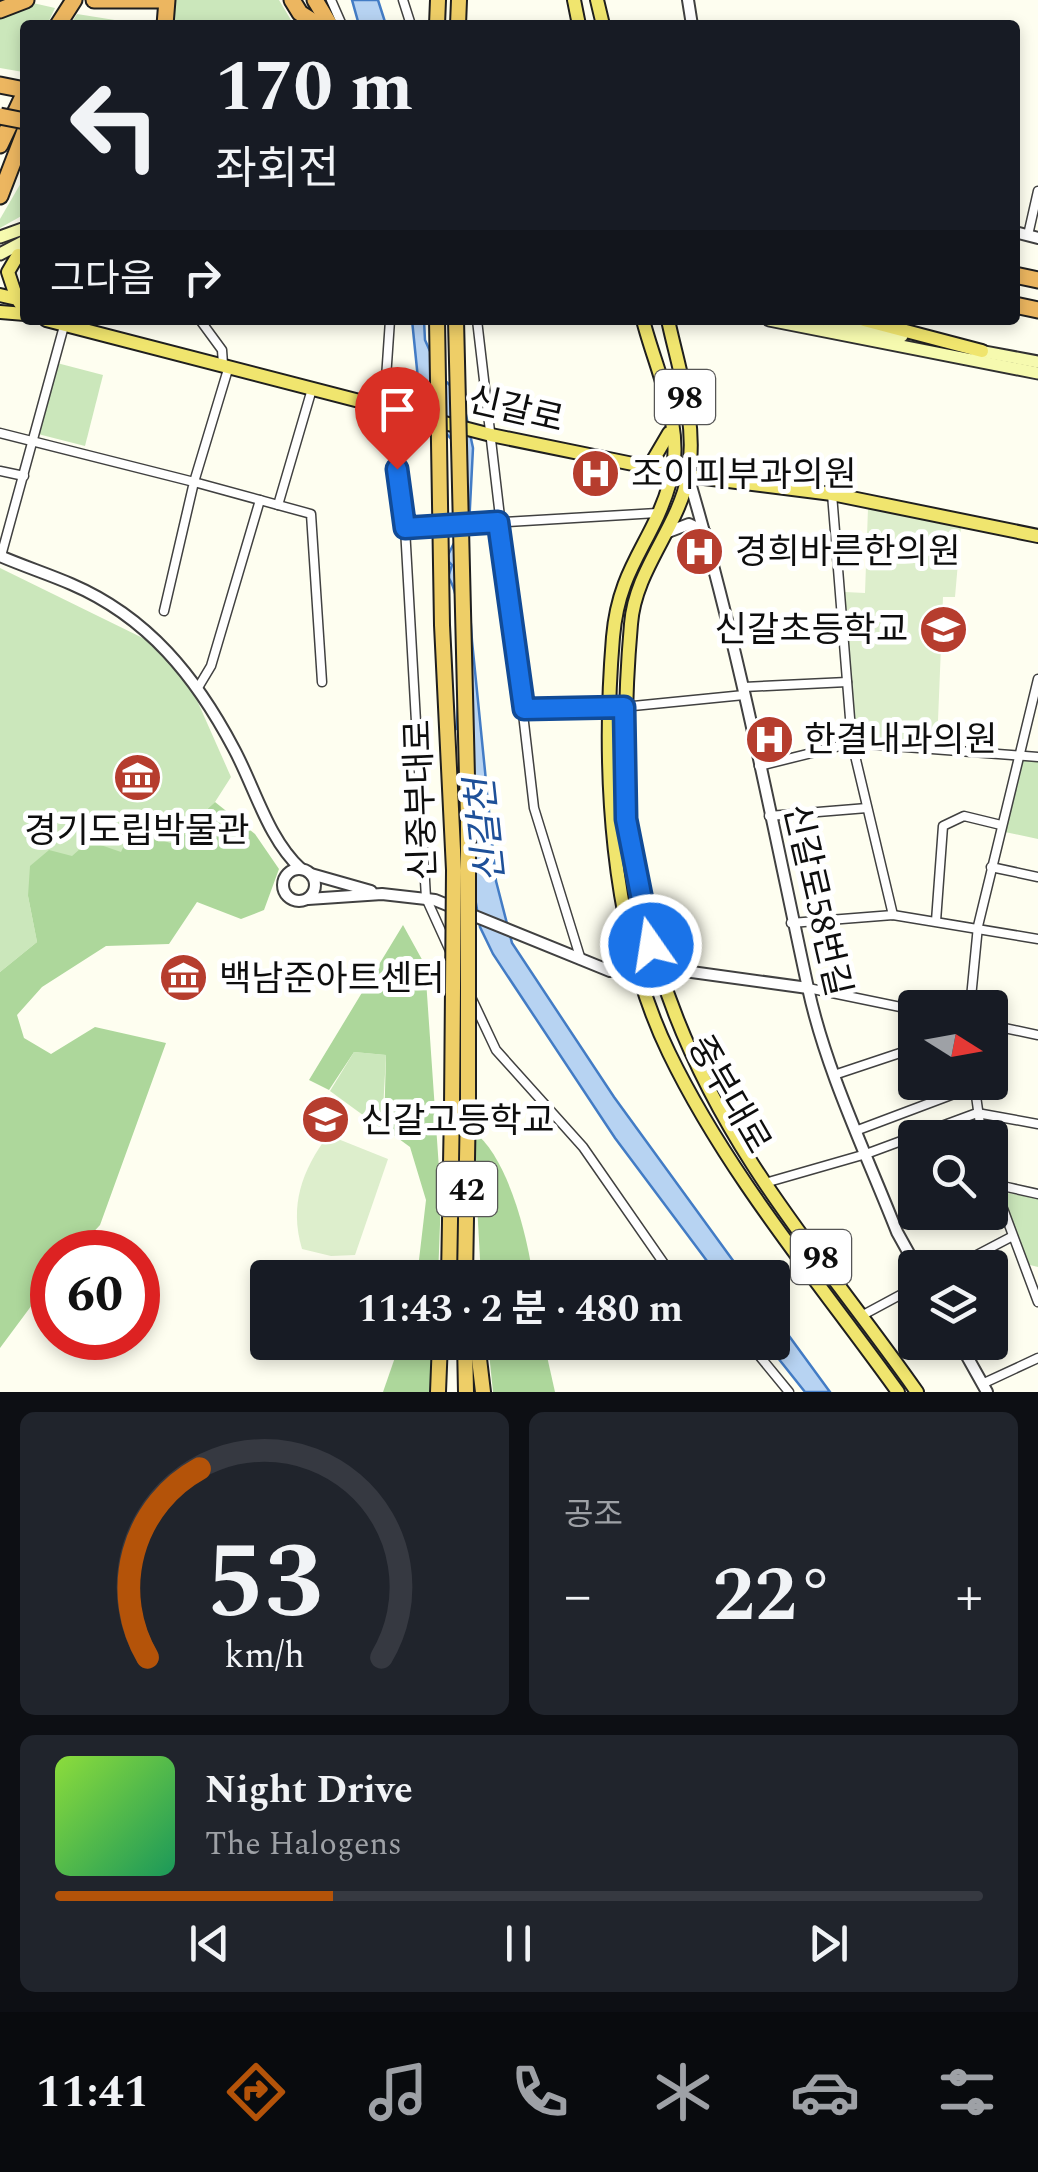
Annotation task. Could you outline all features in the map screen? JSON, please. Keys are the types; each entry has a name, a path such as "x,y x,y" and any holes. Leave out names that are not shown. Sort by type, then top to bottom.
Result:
{"highway":[{"path":"0,10 26,0"},
{"path":"94,0 166,0"},
{"path":"292,0 312,20"},
{"path":"0,144 20,102"},
{"path":"0,196 20,144"},
{"name":"신중부대로","path":"437,325 442,625 454,870 450,1260"},
{"name":"신중부대로","path":"456,325 468,819 465,1260"},
{"path":"438,1392 439,1360"},
{"path":"447,1392 448,1360"},
{"path":"465,1360 466,1392"},
{"path":"479,1360 483,1392"}],"main road":[{"path":"20,254 8,272 20,298"},
{"name":"신갈로","path":"61,325 488,434 672,472"},
{"name":"중부대로","path":"645,325 673,422 672,472 617,596 608,707 608,810 640,970 668,1052 736,1170 898,1392"},
{"name":"중부대로","path":"669,325 691,425 688,476 632,609 624,707 626,819 658,969 688,1050 766,1183 917,1392"},
{"path":"801,325 982,351"},
{"path":"843,325 1038,373"},
{"path":"883,325 1038,362"},
{"path":"649,467 664,446 673,422"},
{"name":"신갈로","path":"688,476 832,494 1038,536"}],"street":[{"path":"1033,237 1038,193"},
{"path":"164,611 226,365 222,350 204,325"},
{"path":"389,325 384,377 410,528 430,899 496,1050 583,1147 661,1260"},
{"path":"477,325 534,808 582,964"},
{"path":"64,326 1,556 51,580 68,582 130,619 174,655 199,686 277,839 316,887 308,899"},
{"path":"278,505 312,389"},
{"path":"0,433 311,514 322,682"},
{"path":"0,471 24,476"},
{"name":"신갈로","path":"672,472 688,476"},
{"name":"신갈로58번길","path":"688,476 744,691 808,988 866,1154 906,1250"},
{"path":"832,494 852,742 893,916"},
{"path":"199,686 211,666 260,500"},
{"path":"410,528 657,513"},
{"path":"661,540 681,524 704,531"},
{"path":"972,990 978,926 1038,679"},
{"path":"524,709 624,707 847,682"},
{"path":"759,766 852,742 1038,757"},
{"path":"769,816 868,808"},
{"path":"936,921 943,826 964,816 1001,825"},
{"path":"277,839 285,876 283,889 296,902 382,894 430,899 582,964 610,971 658,969 808,988 898,1007"},
{"path":"991,867 1038,877"},
{"path":"285,876 306,872 382,894"},
{"path":"791,923 893,916 978,926 1038,939"},
{"path":"1008,1029 1038,1035"},
{"path":"837,1074 898,1054"},
{"path":"858,1130 934,1100"},
{"path":"976,1100 978,1120"},
{"path":"766,1183 866,1154 977,1113 1038,1124"},
{"path":"1008,1187 1038,1194"},
{"path":"1008,1230 1038,1302"},
{"path":"987,1250 1011,1238"},
{"path":"863,1315 898,1296"},
{"path":"969,1360 985,1388 1038,1358"},
{"path":"763,1360 789,1392"}],"green space":[{"path":"175,0 279,0 291,20 174,20"},
{"path":"33,3 55,8 49,20 20,20 20,71 0,68 0,15"},
{"path":"77,14 115,20 73,20"},
{"path":"20,185 20,217 0,228 0,219"},
{"path":"57,363 103,375 85,446 38,434"},
{"path":"868,508 961,528 955,597 943,597 937,745 871,740 855,731 845,592 865,593"},
{"path":"0,568 153,643 192,689 231,777 215,802 170,843 121,853 28,896 37,942 0,972"},
{"path":"1021,756 1038,760 1038,839 1005,832"},
{"path":"215,802 255,834 279,869 264,910 241,919 197,902 169,944 106,946 42,987 17,1015 24,1038 51,1054 95,1027 166,1043 100,1225 95,1230 30,1230 30,1308 0,1348 0,972 37,942 28,896 30,866 49,850 72,856 89,841 121,852 132,829 170,843"},
{"path":"403,925 425,965 441,1198 439,1260 419,1260 426,1200 410,1147 384,1128 386,1055 354,1052 329,1090 309,1080"},
{"path":"354,1052 386,1055 382,1129 330,1091"},
{"path":"473,1131 506,1178 530,1260 480,1260"},
{"path":"328,1135 388,1159 355,1255 331,1256 302,1249 298,1233 300,1189"},
{"path":"1008,1194 1038,1199 1038,1267 1026,1264 1008,1214"},
{"path":"394,1360 432,1360 430,1392 383,1392"},
{"path":"490,1360 548,1360 555,1392 493,1392"}],"water":[{"path":"352,0 378,0 384,20 358,20"},
{"name":"신갈천","path":"413,325 424,325 425,340 442,378 462,396 473,448 467,565 472,641 496,881 512,943 614,1097 733,1260 706,1260 615,1138 493,954 480,927 474,892 473,846 477,831 466,734 457,729 460,628 448,577 452,565 446,559 456,539 453,441 442,429 440,405 419,389"},
{"path":"790,1337 830,1392 805,1392 780,1360 790,1360"}],"place":[{"name":"조이피부과의원","path":"596,474"},
{"name":"경희바른한의원","path":"700,551"},
{"name":"신갈초등학교","path":"943,629"},
{"name":"한결내과의원","path":"769,739"},
{"name":"경기도립박물관","path":"137,778"},
{"name":"백남준아트센터","path":"184,978"},
{"name":"신갈고등학교","path":"326,1120"}],"route":[{"path":"397,469 405,528 498,522 524,709 624,707 626,819 651,945"}]}
